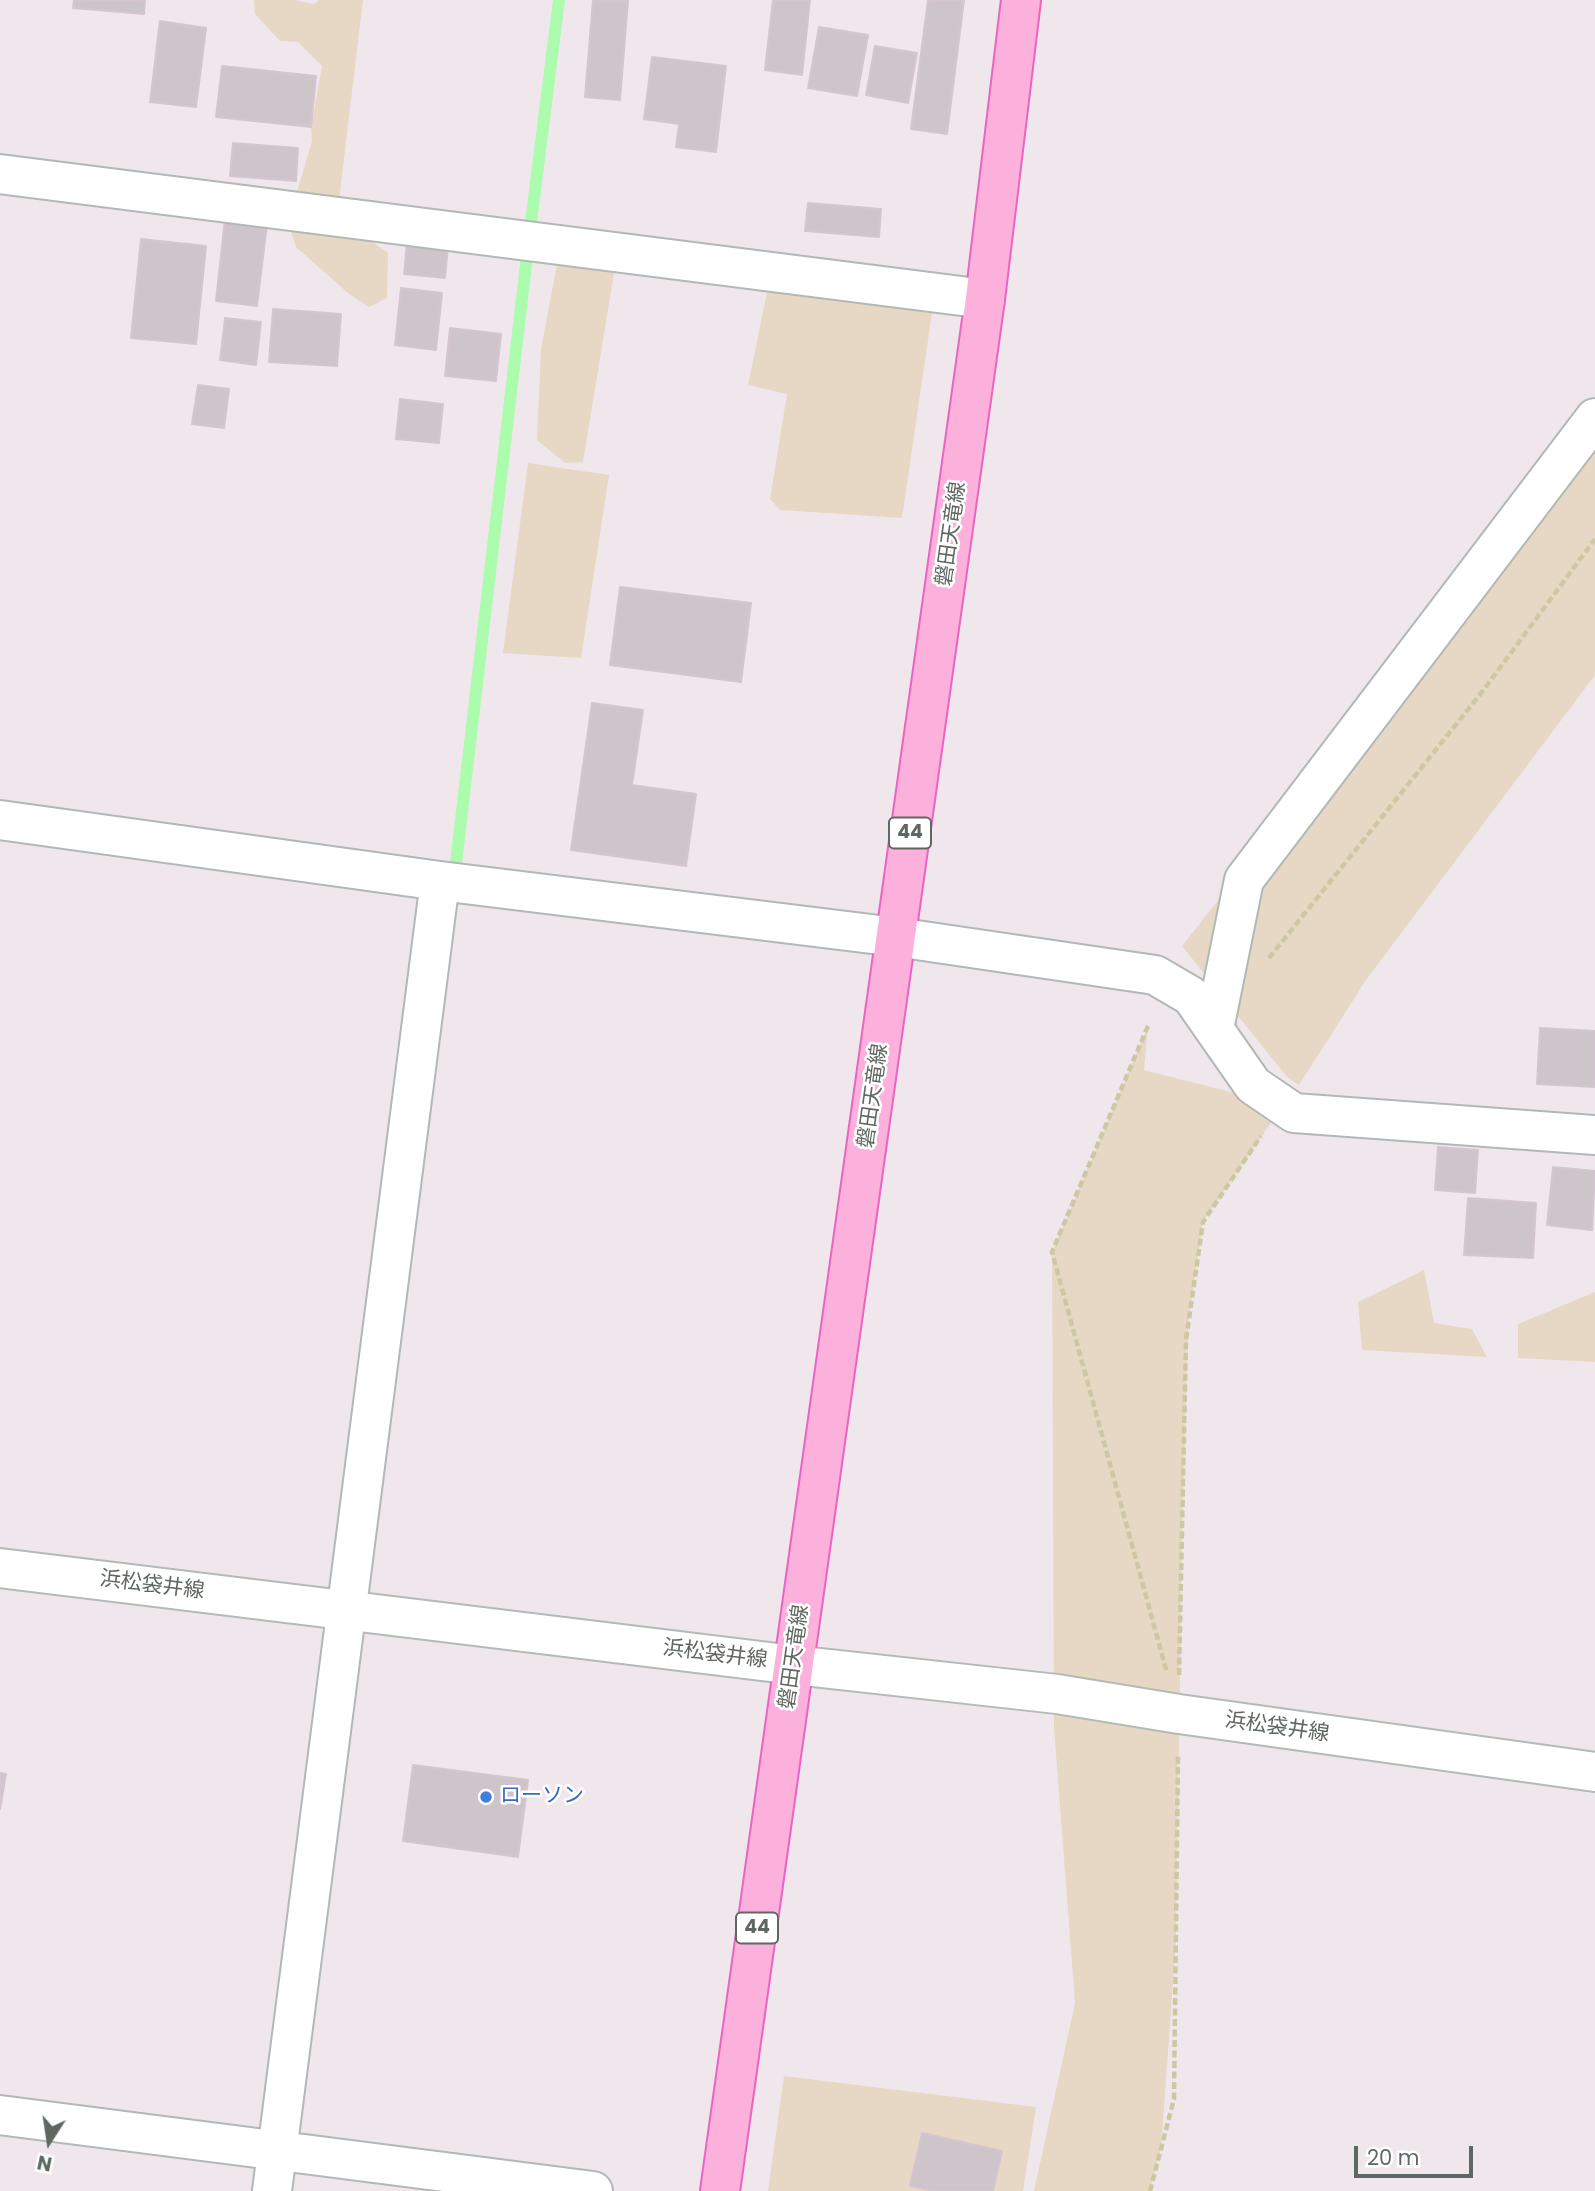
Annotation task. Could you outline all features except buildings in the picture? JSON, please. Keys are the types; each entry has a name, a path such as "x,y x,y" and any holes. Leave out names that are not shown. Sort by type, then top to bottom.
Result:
{"main road":[{"name":"磐田天竜線","path":"720,2191 985,299 1021,0"}],"street":[{"path":"0,174 985,299"},
{"path":"1214,1029 1244,880 1595,418"},
{"path":"0,820 440,881 896,937 1155,975 1191,996 1253,1085 1294,1113 1595,1135"},
{"path":"272,2191 440,881"},
{"name":"浜松袋井線","path":"0,1568 794,1665 1056,1694 1179,1714 1595,1772"},
{"path":"0,2115 593,2191"}],"path":[{"path":"1266,963 1482,692 1595,539"},
{"path":"1148,1026 1052,1252 1179,1714"},
{"path":"1150,2191 1174,2099 1186,1340 1203,1222 1283,1105"}],"shaded area":[{"path":"254,0 294,0 314,4 319,0 363,0 337,217 388,253 387,298 369,307 348,293 296,247 288,222 312,141 311,127 322,66 298,42 280,41 255,14"},
{"path":"558,259 615,267 583,462 565,463 537,440 541,349"},
{"path":"768,288 933,306 902,518 780,510 770,499 787,394 748,385"},
{"path":"1595,417 1595,675 1366,980 1299,1085 1287,1077 1182,946 1466,587"},
{"path":"528,463 609,475 581,658 503,653"},
{"path":"1148,1026 1144,1070 1283,1105 1203,1222 1188,1326 1176,1940 1161,2149 1150,2191 1034,2191 1075,2003 1054,1728 1052,1252"},
{"path":"1424,1270 1434,1323 1472,1329 1487,1357 1362,1350 1358,1302"},
{"path":"1595,1292 1595,1362 1518,1358 1518,1324"},
{"path":"784,2076 1036,2107 1023,2191 768,2191"}],"waterway":[{"path":"454,880 559,0"}],"place":[{"name":"ローソン","path":"486,1797"}]}
